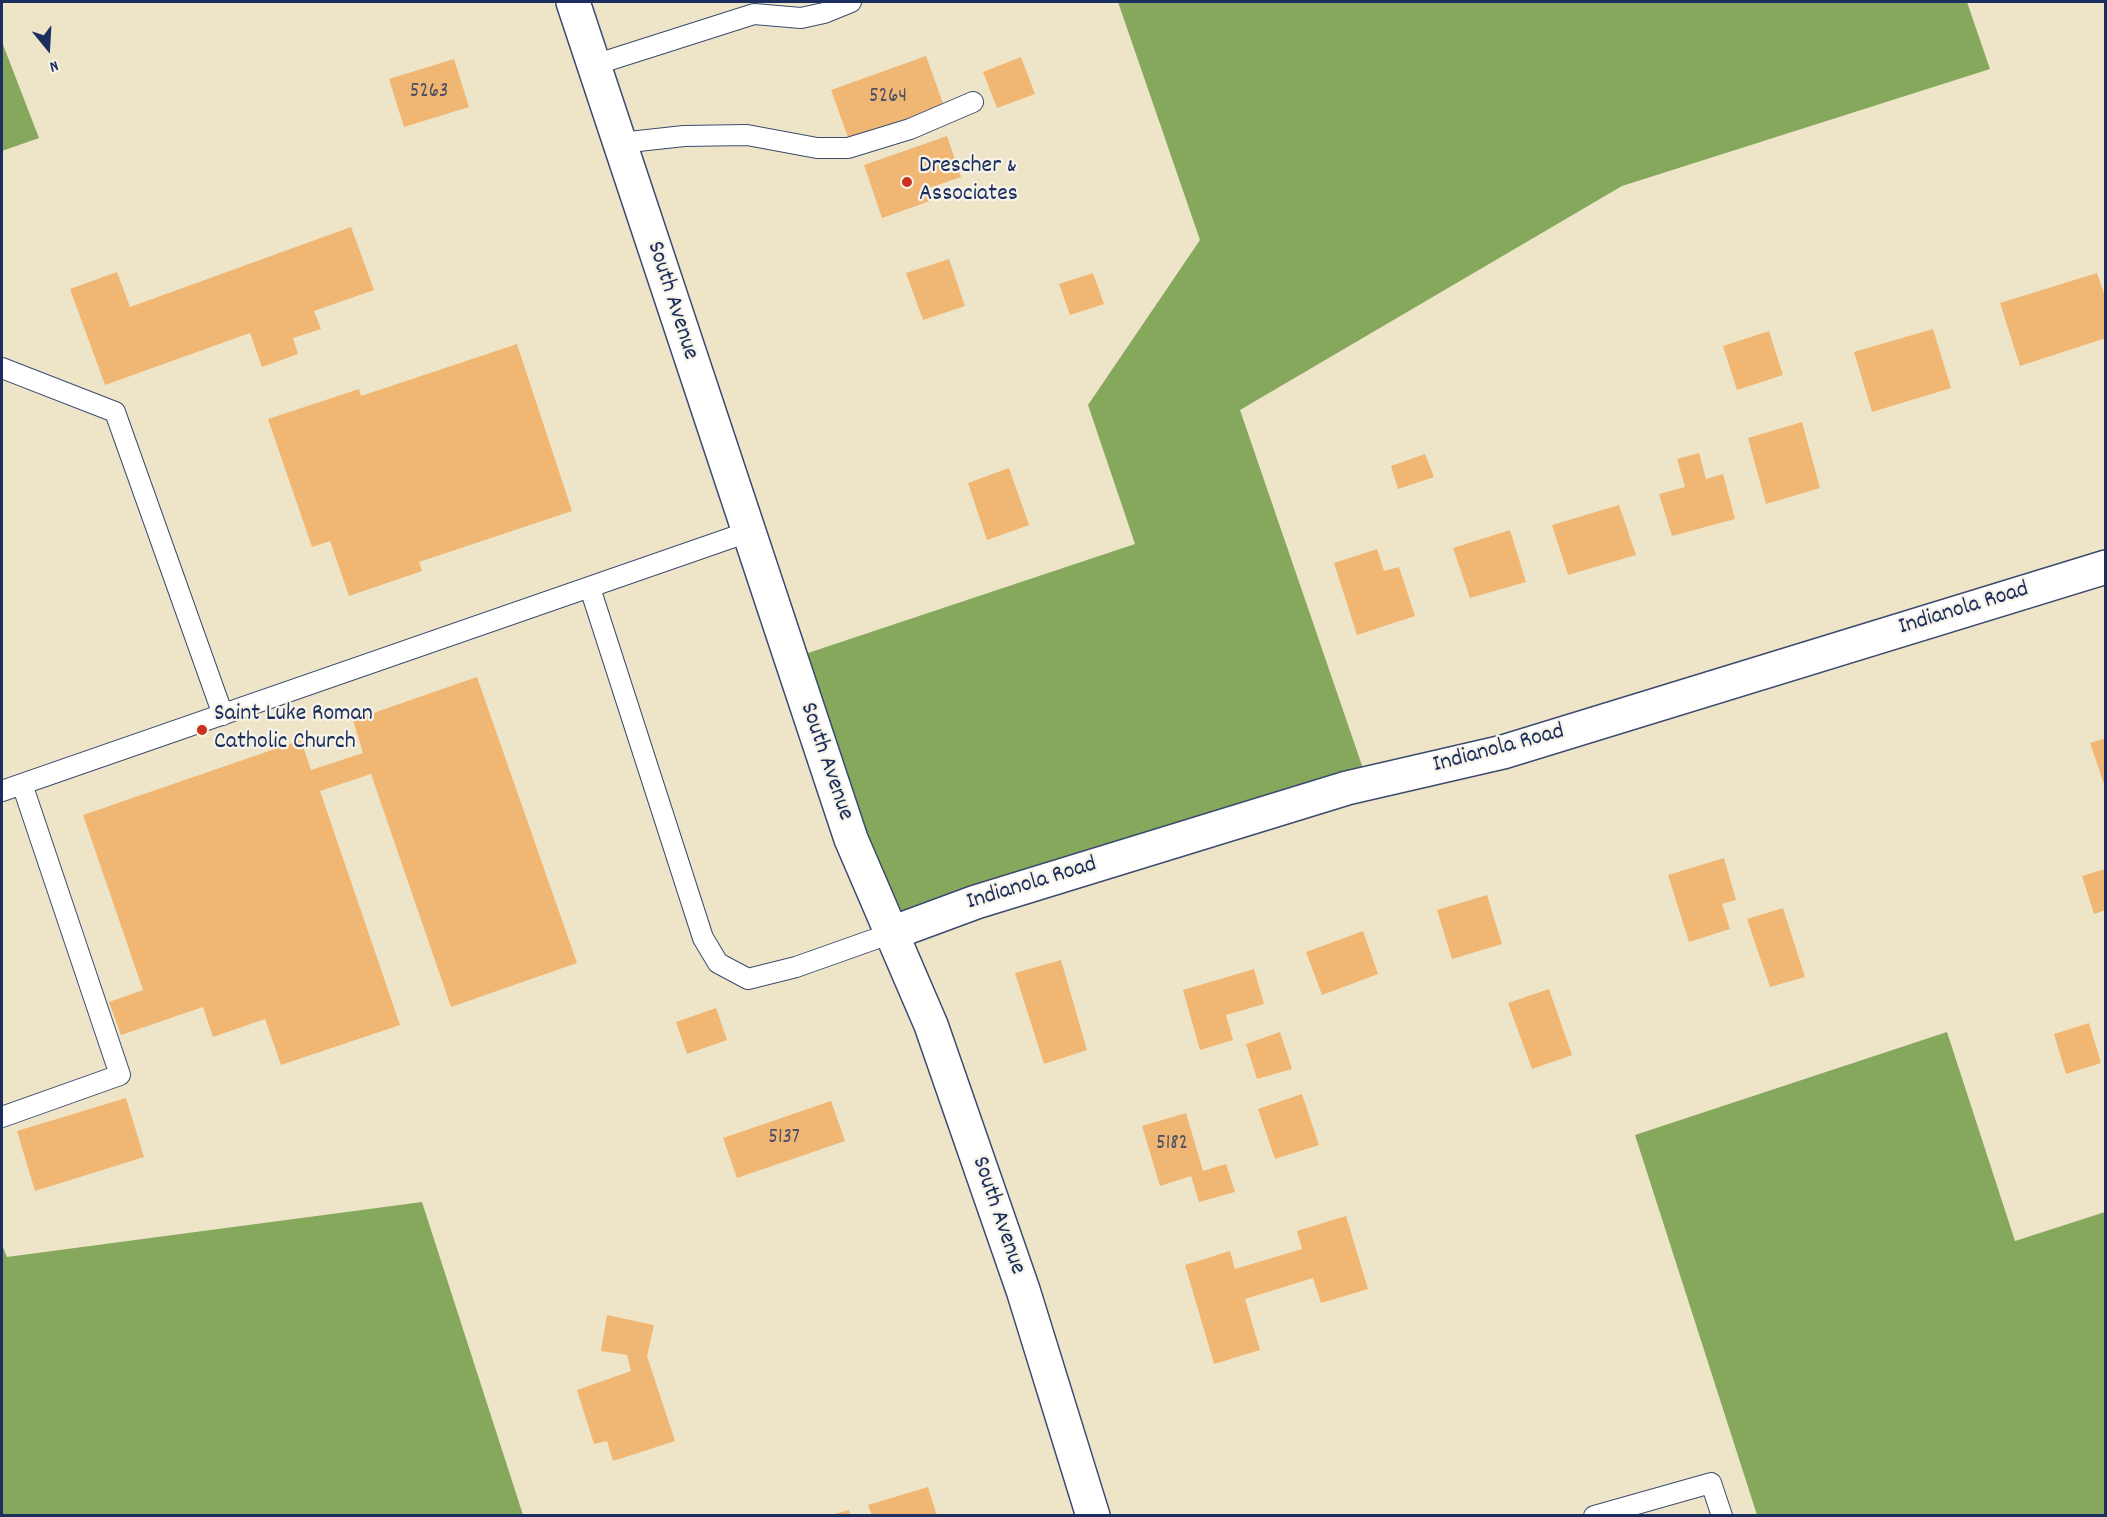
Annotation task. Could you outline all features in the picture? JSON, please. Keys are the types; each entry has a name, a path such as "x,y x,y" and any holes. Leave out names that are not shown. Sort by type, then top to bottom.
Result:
{"main road":[{"name":"South Avenue","path":"573,2 851,839 926,1013 1023,1290 1093,1515"},
{"name":"Indianola Road","path":"892,933 976,902 1347,788 1503,752 2106,567"}],"lane":[{"path":"594,65 754,14 801,18 824,13 851,2"},
{"path":"620,143 684,136 747,135 817,148 848,148 910,129 973,102"},
{"path":"2,368 115,412 223,715"},
{"path":"2,791 748,532"},
{"path":"590,588 703,938 718,963 748,979 796,967 892,933"},
{"path":"2,1117 120,1076 22,784"},
{"path":"1594,1515 1711,1483 1722,1515"}],"green space":[{"path":"1118,2 1967,2 1990,69 1622,186 1240,410 1368,783 892,933 790,659 1135,544 1088,405 1200,240"},
{"path":"2,42 39,138 2,151"},
{"path":"1947,1032 2015,1241 2105,1212 2105,1515 1757,1515 1635,1135"},
{"path":"422,1202 523,1515 2,1515 2,1245 7,1257"}],"building":[{"path":"926,56 944,106 849,140 831,90"},
{"path":"1021,57 1035,94 997,108 983,72"},
{"path":"454,59 469,107 404,127 389,79"},
{"name":"Drescher & Associates","path":"947,136 961,177 929,188 933,200 882,218 864,165"},
{"path":"351,227 374,290 314,311 321,329 293,338 298,354 262,367 250,333 105,385 70,289 117,272 130,307"},
{"path":"949,259 965,306 923,320 906,273"},
{"path":"1093,273 1104,304 1070,315 1059,284"},
{"path":"2097,273 2106,299 2106,338 2020,366 2000,303"},
{"path":"1933,329 1951,388 1872,412 1854,352"},
{"path":"1769,331 1783,375 1737,390 1723,346"},
{"path":"517,344 572,511 419,562 422,571 349,596 330,541 312,547 268,419 359,389 361,396"},
{"path":"1802,422 1820,488 1766,504 1748,438"},
{"path":"1699,453 1706,479 1723,474 1735,519 1672,536 1659,494 1685,487 1677,459"},
{"path":"1425,454 1434,477 1398,489 1391,466"},
{"path":"1009,468 1029,525 987,540 968,483"},
{"path":"1619,505 1636,555 1568,575 1552,525"},
{"path":"1510,530 1526,582 1470,598 1453,548"},
{"path":"1377,549 1384,571 1399,567 1415,616 1357,635 1334,563"},
{"path":"477,677 577,963 451,1007 371,774 320,791 400,1025 281,1065 265,1019 213,1037 203,1007 121,1035 109,1002 143,990 83,815 301,740 311,770 363,753 353,720"},
{"path":"2106,738 2106,787 2105,787 2090,743"},
{"path":"1724,858 1736,900 1722,904 1730,929 1689,942 1668,875"},
{"path":"2105,869 2106,910 2094,914 2082,876"},
{"path":"1487,895 1502,944 1452,959 1437,910"},
{"path":"1783,908 1805,977 1770,987 1747,919"},
{"path":"1363,931 1378,974 1322,995 1306,952"},
{"path":"1061,960 1087,1050 1044,1064 1015,973"},
{"path":"1254,969 1264,1004 1226,1015 1233,1040 1200,1050 1183,990"},
{"path":"1549,989 1572,1055 1532,1069 1508,1003"},
{"path":"716,1008 727,1040 687,1054 676,1022"},
{"path":"2089,1023 2101,1063 2066,1074 2054,1034"},
{"path":"1280,1032 1292,1069 1257,1079 1246,1044"},
{"path":"1302,1094 1319,1145 1275,1159 1258,1109"},
{"path":"126,1098 144,1157 35,1191 17,1131"},
{"path":"831,1101 845,1141 737,1178 723,1138"},
{"path":"1186,1113 1203,1171 1226,1164 1235,1192 1199,1202 1191,1176 1160,1186 1142,1126"},
{"path":"1346,1216 1368,1289 1321,1303 1313,1278 1245,1299 1260,1350 1214,1364 1185,1265 1230,1251 1235,1269 1302,1249 1297,1231"},
{"path":"607,1315 654,1325 647,1356 675,1441 613,1461 607,1441 594,1444 577,1390 631,1371 627,1355 601,1351"},
{"path":"928,1487 937,1516 872,1516 868,1505"},
{"path":"849,1510 851,1516 831,1515"}],"place":[{"name":"Drescher & Associates","path":"907,182"},
{"name":"Saint Luke Roman Catholic Church","path":"202,730"}]}
